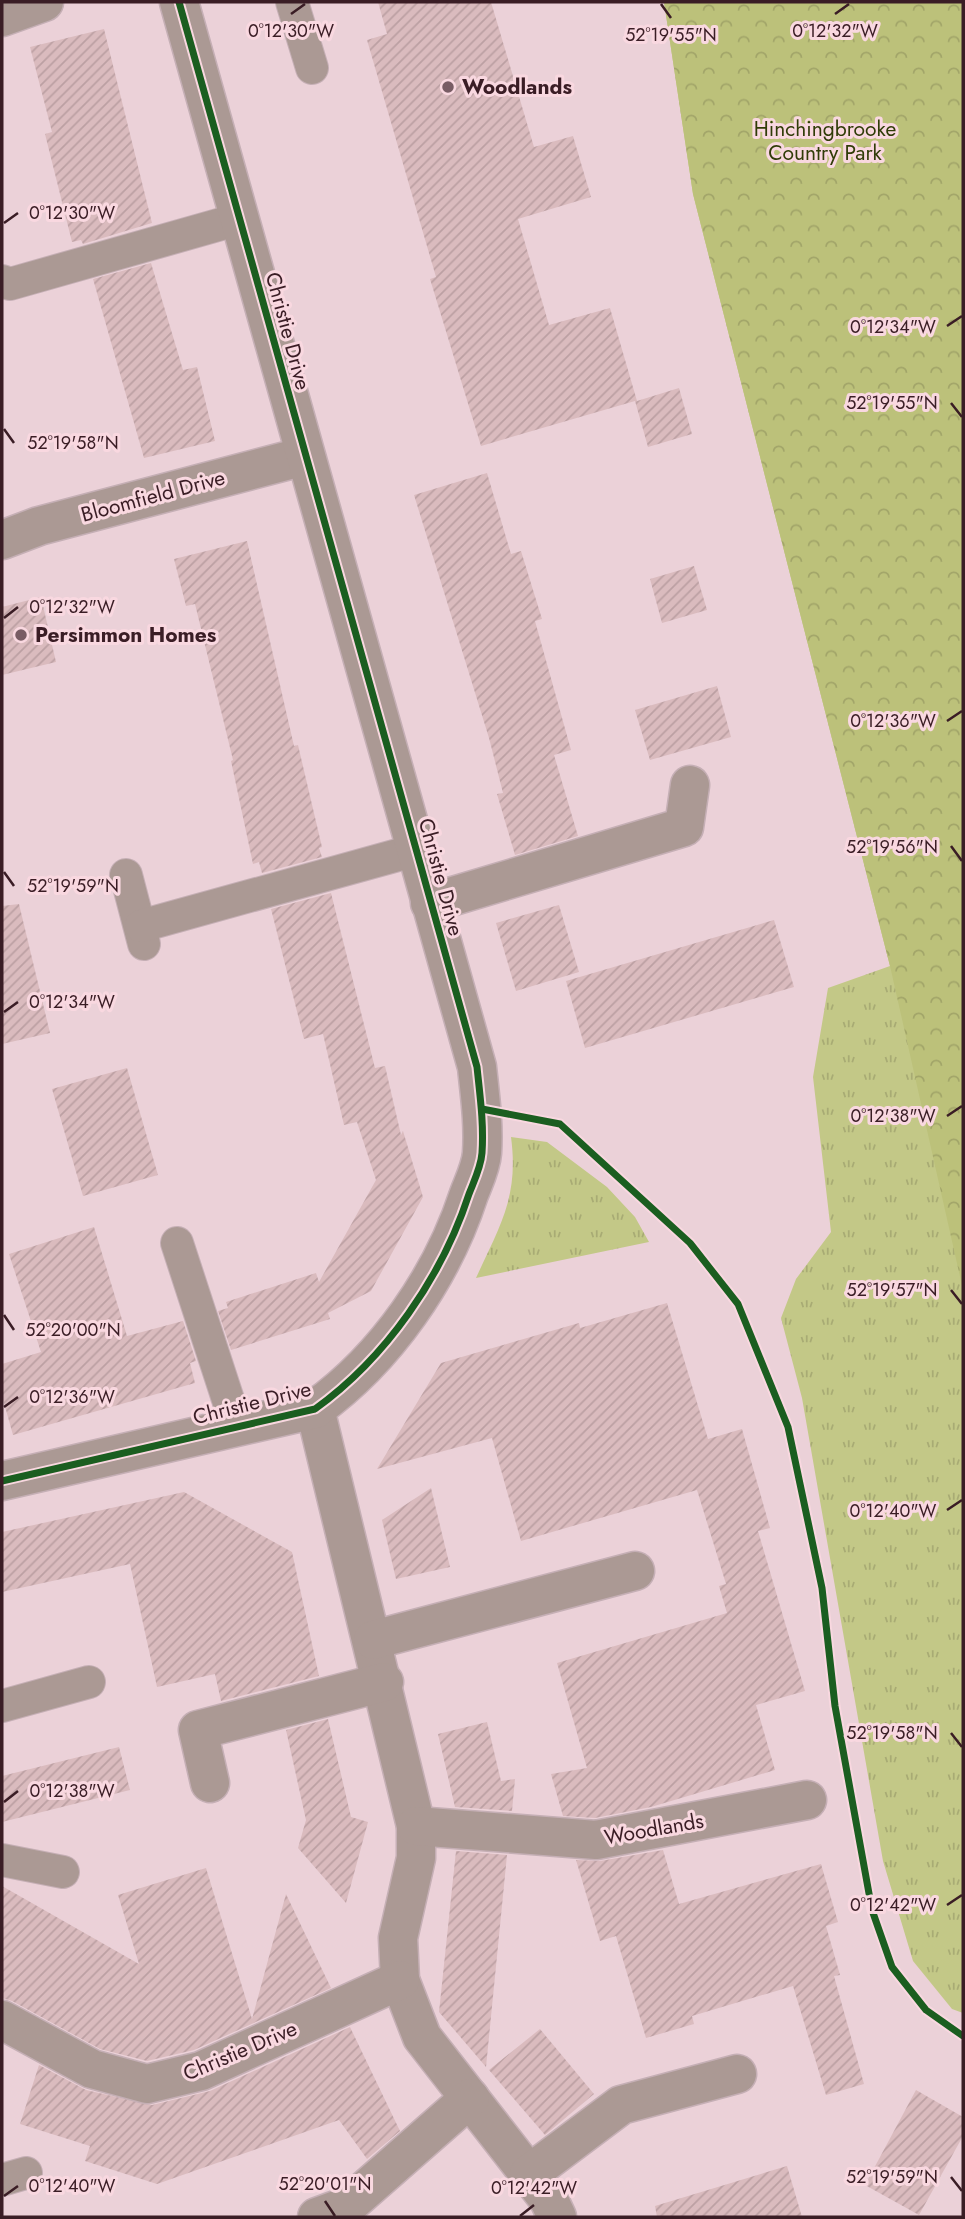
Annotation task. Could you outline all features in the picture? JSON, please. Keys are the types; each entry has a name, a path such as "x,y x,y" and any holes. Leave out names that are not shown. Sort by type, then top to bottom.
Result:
{"street":[{"path":"2,17 44,2"},
{"name":"Christie Drive","path":"4,1473 315,1409 349,1384 432,1280 454,1236 482,1156 482,1109 477,1068 178,2"},
{"name":"Bloomfield Drive","path":"2,540 39,526 305,456"},
{"path":"430,902 684,827 690,785"},
{"path":"315,1409 384,1682 416,1826 416,1858 398,1938 400,1980 422,2037 549,2200 557,2217"},
{"path":"373,1640 635,1571"},
{"path":"210,1783 198,1730 384,1682"},
{"name":"Woodlands","path":"416,1826 596,1840 807,1800"},
{"name":"Christie Drive","path":"2,2020 92,2069 148,2084 201,2071 400,1980"},
{"path":"529,2174 621,2105 737,2074"},
{"path":"317,2217 347,2206 470,2098"}],"lane":[{"path":"292,2 312,68"},
{"path":"2,281 10,284 239,219"},
{"path":"126,875 143,936 416,850"},
{"path":"177,1243 237,1427"},
{"path":"2,1706 89,1682"},
{"path":"2,1860 63,1872"}],"green space":[{"name":"Hinchingbrooke Country Park","path":"664,2 963,2 963,2013 952,2009 913,1961 883,1861 802,1398 781,1318 796,1279 831,1232 813,1077 828,988 890,966 693,194"},
{"name":"Hinchingbrooke Country Park","path":"664,2 963,2 963,1290 890,966 693,194"},
{"path":"511,1137 547,1142 607,1187 635,1217 649,1242 476,1278 500,1226 510,1194 513,1158"}],"building":[{"path":"378,2 491,2 534,147 573,136 591,197 518,219 549,325 610,308 637,401 679,388 692,434 648,447 635,401 481,446 430,279 436,277 367,40 387,34"},
{"path":"104,29 152,223 83,244 81,240 72,242 45,134 52,132 30,47"},
{"path":"151,263 183,370 197,367 215,441 144,458 93,279"},
{"path":"487,473 511,554 521,551 542,619 535,621 571,750 554,755 578,836 515,855 497,794 503,793 489,738 414,495"},
{"path":"247,541 294,746 298,745 322,847 319,848 322,857 262,873 259,862 253,864 231,761 233,760 195,604 186,606 174,559"},
{"path":"694,566 707,610 662,623 650,579"},
{"path":"41,597 56,662 2,675 2,607"},
{"path":"717,686 731,737 650,760 635,710"},
{"path":"331,893 375,1068 385,1066 401,1135 403,1131 423,1197 371,1291 328,1313 330,1319 231,1350 218,1311 228,1308 226,1302 316,1273 319,1282 376,1180 357,1122 344,1125 323,1034 304,1039 271,909"},
{"path":"19,904 50,1033 2,1044 2,906"},
{"path":"559,905 579,972 516,991 496,923"},
{"path":"774,920 794,987 585,1048 566,981"},
{"path":"127,1068 158,1175 83,1196 52,1089"},
{"path":"94,1227 127,1336 183,1321 196,1361 190,1363 195,1383 13,1435 2,1396 2,1364 41,1352 9,1254"},
{"path":"667,1303 708,1439 742,1429 770,1528 758,1531 805,1691 756,1705 775,1770 651,1807 595,1818 563,1816 551,1774 587,1768 557,1663 727,1613 719,1586 726,1584 697,1490 521,1541 492,1438 377,1469 441,1363 579,1323 580,1328"},
{"path":"431,1488 450,1567 396,1579 382,1520"},
{"path":"184,1492 292,1552 319,1676 221,1701 215,1674 157,1687 130,1564 2,1592 2,1532"},
{"path":"328,1719 351,1817 368,1822 346,1903 298,1848 306,1820 286,1730"},
{"path":"487,1722 501,1781 515,1779 512,1811 455,1807 438,1734"},
{"path":"119,1747 130,1790 2,1822 2,1776"},
{"path":"663,1850 679,1904 821,1864 838,1922 826,1926 840,1975 834,1976 864,2084 826,2095 793,1986 692,2016 694,2024 646,2038 616,1936 600,1941 576,1860 600,1861"},
{"path":"456,1851 507,1855 486,2067 439,2012"},
{"path":"206,1868 252,2019 286,1894 331,1988 194,2050 147,2061 100,2049 2,1998 2,1886 139,1964 118,1895"},
{"path":"350,2027 400,2131 367,2159 339,2120 157,2184 85,2161 90,2146 20,2124 39,2065 86,2090 152,2105 210,2091"},
{"path":"540,2029 594,2094 545,2135 489,2070"},
{"path":"916,2090 963,2117 963,2136 919,2215 865,2185"},
{"path":"787,2166 802,2217 657,2217 655,2206"}],"cycle path":[{"path":"2,1481 315,1409 365,1366 408,1314 427,1285 458,1225 479,1169 482,1153 477,1067 179,2"},
{"path":"482,1109 560,1124 690,1243 738,1304 788,1427 822,1588 835,1706 872,1910 892,1967 926,2010 963,2036"}],"place":[{"name":"Woodlands","path":"448,87"},
{"name":"Persimmon Homes","path":"21,635"}]}
